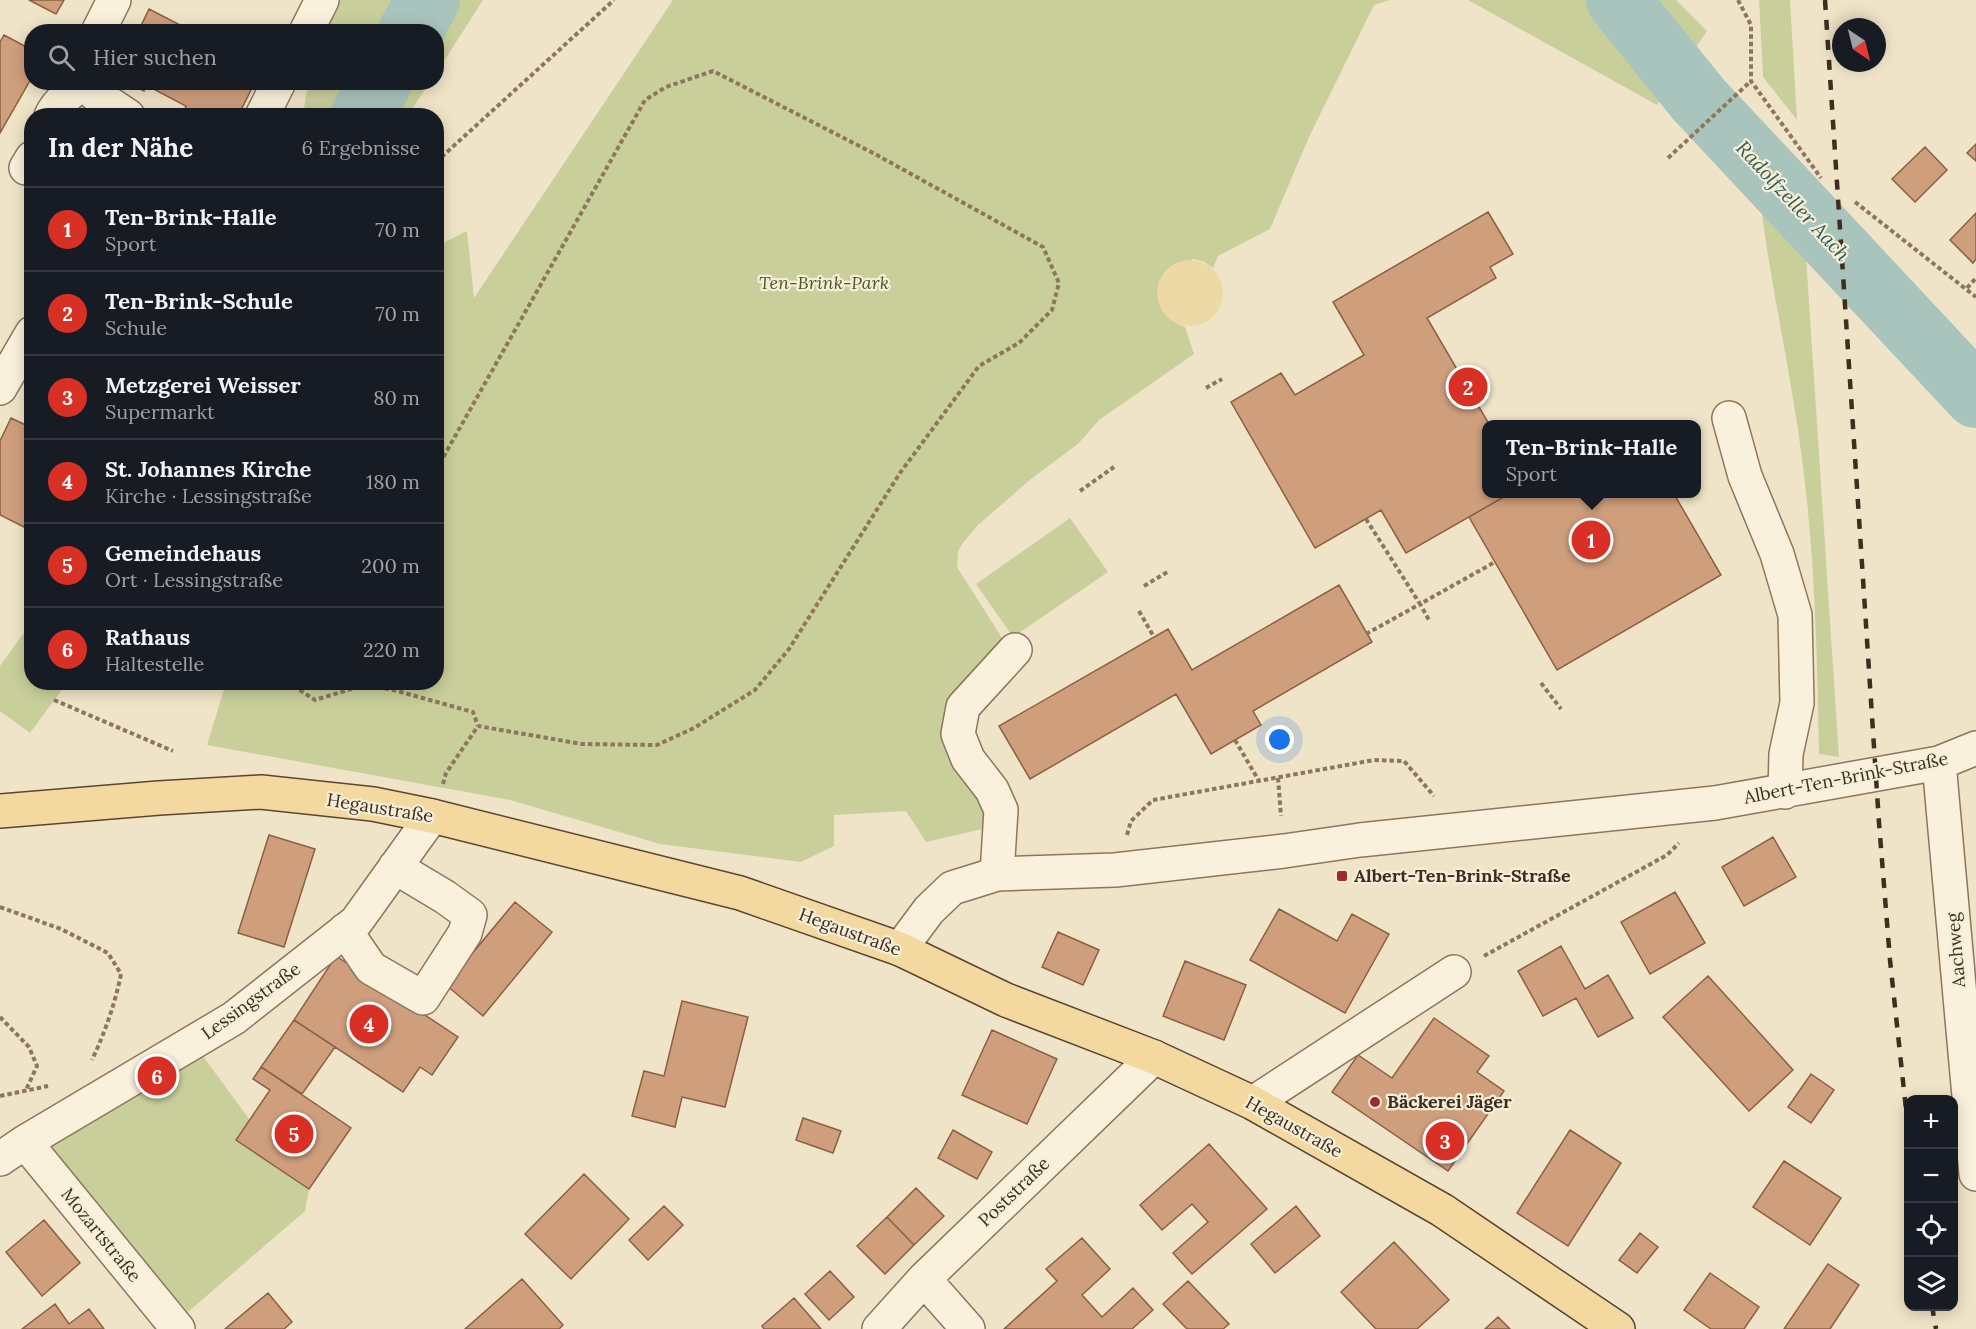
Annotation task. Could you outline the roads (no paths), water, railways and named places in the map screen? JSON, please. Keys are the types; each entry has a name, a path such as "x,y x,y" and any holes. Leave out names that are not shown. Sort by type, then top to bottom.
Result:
{"main road":[{"name":"Hegaustraße","path":"0,811 261,792 373,804 432,816 740,893 900,948 1006,1000 1154,1058 1253,1103 1443,1210 1618,1329"}],"street":[{"path":"102,24 114,0"},
{"path":"310,24 322,0"},
{"path":"55,108 74,90"},
{"path":"94,90 95,94 116,108"},
{"path":"266,108 275,90"},
{"path":"0,388 24,347"},
{"path":"1729,418 1745,476 1777,554 1795,615 1797,704 1786,754 1785,792"},
{"path":"997,874 1001,810 992,790 968,759 958,734 963,708 1015,650"},
{"name":"Albert-Ten-Brink-Straße","path":"900,948 929,910 952,888 997,874 1115,870 1462,829 1715,803 1939,763 1976,748"},
{"name":"Aachweg","path":"1939,763 1976,1174"},
{"name":"Lessingstraße","path":"12,1150 234,1018 356,922 432,816"},
{"path":"345,930 371,968 423,998 465,933 470,915 395,867"},
{"path":"1253,1103 1454,972"},
{"name":"Poststraße","path":"879,1329 924,1279 1154,1058"},
{"name":"Mozartstraße","path":"12,1150 178,1329"},
{"path":"924,1279 968,1329"}],"waterway":[{"name":"Radolfzeller Aach","path":"414,24 428,0"},
{"name":"Radolfzeller Aach","path":"1618,0 1699,100 1976,396"},
{"name":"Radolfzeller Aach","path":"366,108 376,90"}],"railway":[{"path":"1825,0 1879,823 1890,960 1904,1095"},
{"path":"1933,1311 1936,1329"}],"place":[{"name":"Ten-Brink-Schule","path":"1468,387"},
{"name":"Ten-Brink-Halle","path":"1591,540"},
{"name":"Albert-Ten-Brink-Straße","path":"1342,876"},
{"name":"St. Johannes Kirche","path":"369,1024"},
{"name":"Rathaus","path":"157,1076"},
{"name":"Bäckerei Jäger","path":"1375,1102"},
{"name":"Gemeindehaus","path":"294,1134"},
{"name":"Metzgerei Weisser","path":"1445,1141"}],"park label":[{"name":"Ten-Brink-Park","path":"824,283"}]}
